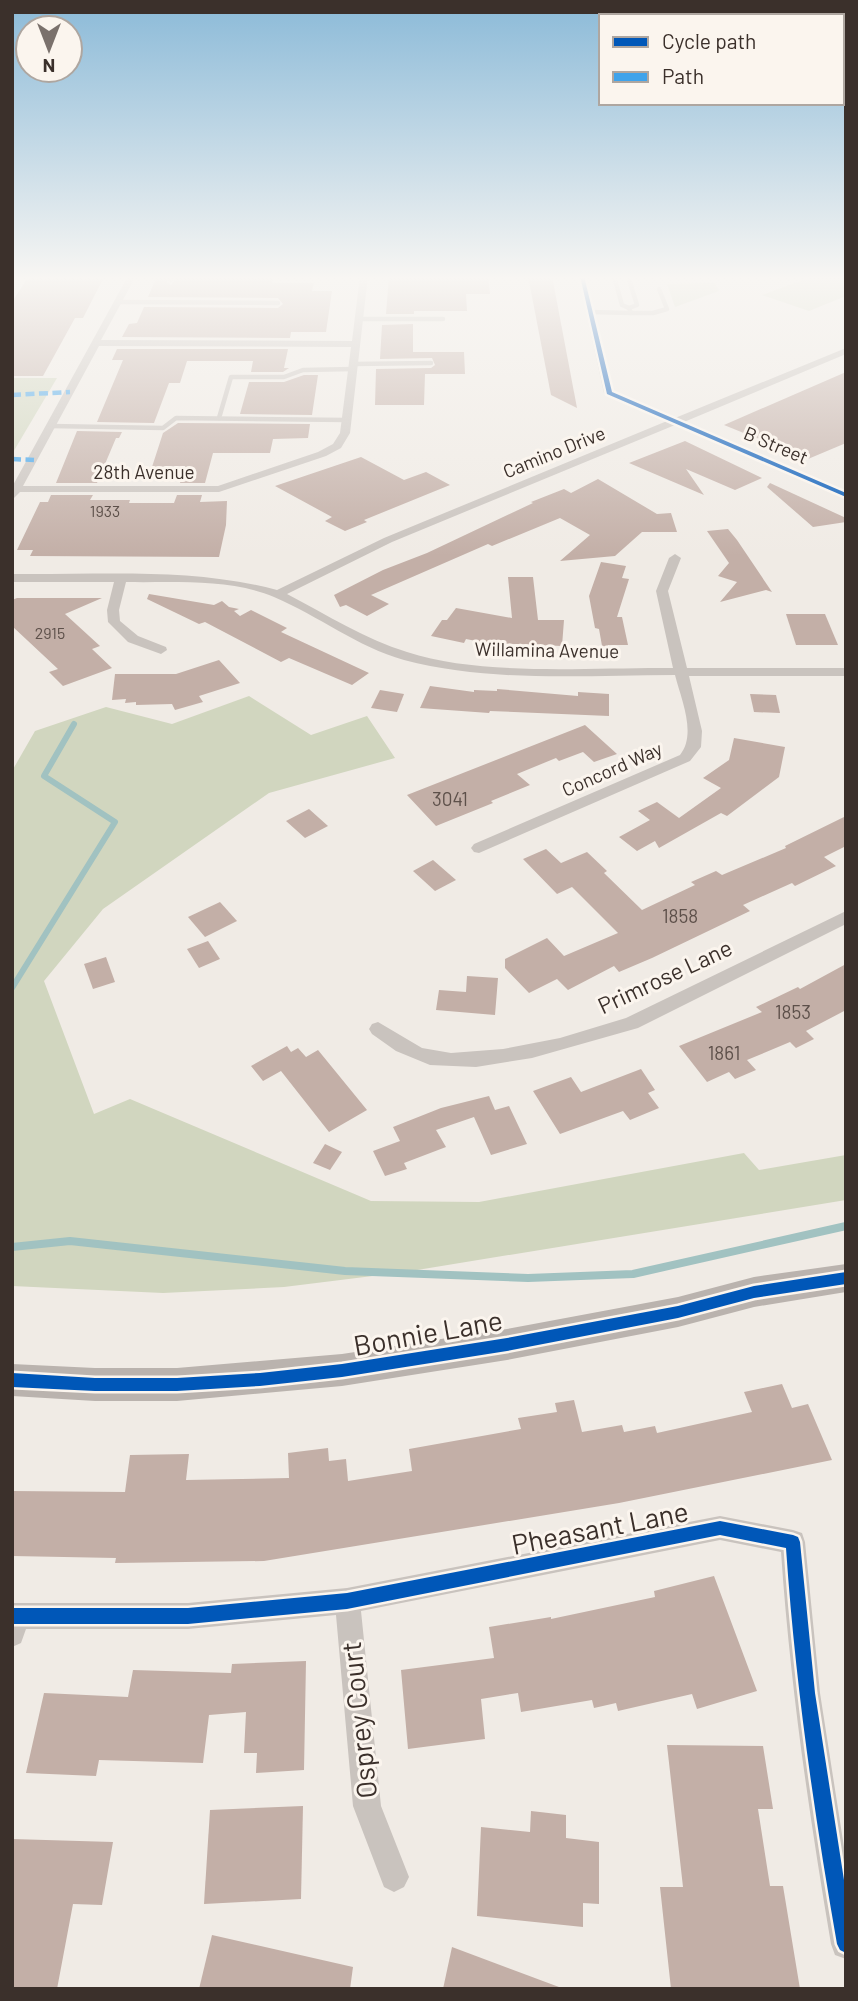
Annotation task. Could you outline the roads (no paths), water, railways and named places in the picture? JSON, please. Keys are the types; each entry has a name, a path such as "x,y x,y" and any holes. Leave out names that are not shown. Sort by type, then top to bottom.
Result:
{"street":[{"path":"15,493 82,369"},
{"path":"347,420 353,369"},
{"name":"B Street","path":"603,369 609,393 846,495"},
{"name":"Camino Drive","path":"278,593 388,540 801,369"},
{"name":"28th Avenue","path":"15,493 219,489 322,454 337,446 345,433 347,420"},
{"name":"Concord Way","path":"479,848 685,758 694,747 695,731 662,591 675,558"},
{"name":"Willamina Avenue","path":"12,578 214,580 238,583 278,593 367,642 405,656 452,667 492,671 846,672"},
{"path":"121,579 113,610 114,622 133,639 162,650"},
{"name":"Primrose Lane","path":"378,1029 428,1058 449,1060 506,1055 603,1034 632,1023 846,917"},
{"name":"Bonnie Lane","path":"12,1380 53,1384 139,1384 316,1374 673,1314 743,1295 846,1278"},
{"name":"Pheasant Lane","path":"14,1622 188,1616 347,1601 720,1528 793,1542 797,1605 824,1818 846,1944"},
{"name":"Osprey Court","path":"347,1601 367,1806 394,1877"}],"lane":[{"path":"219,418 231,377 284,377 313,369"},
{"path":"51,426 163,428 176,418 347,420"}],"waterway":[{"path":"12,988 115,822 44,776 74,724"},
{"path":"12,1247 70,1241 345,1271 528,1278 633,1274 846,1226"}]}
